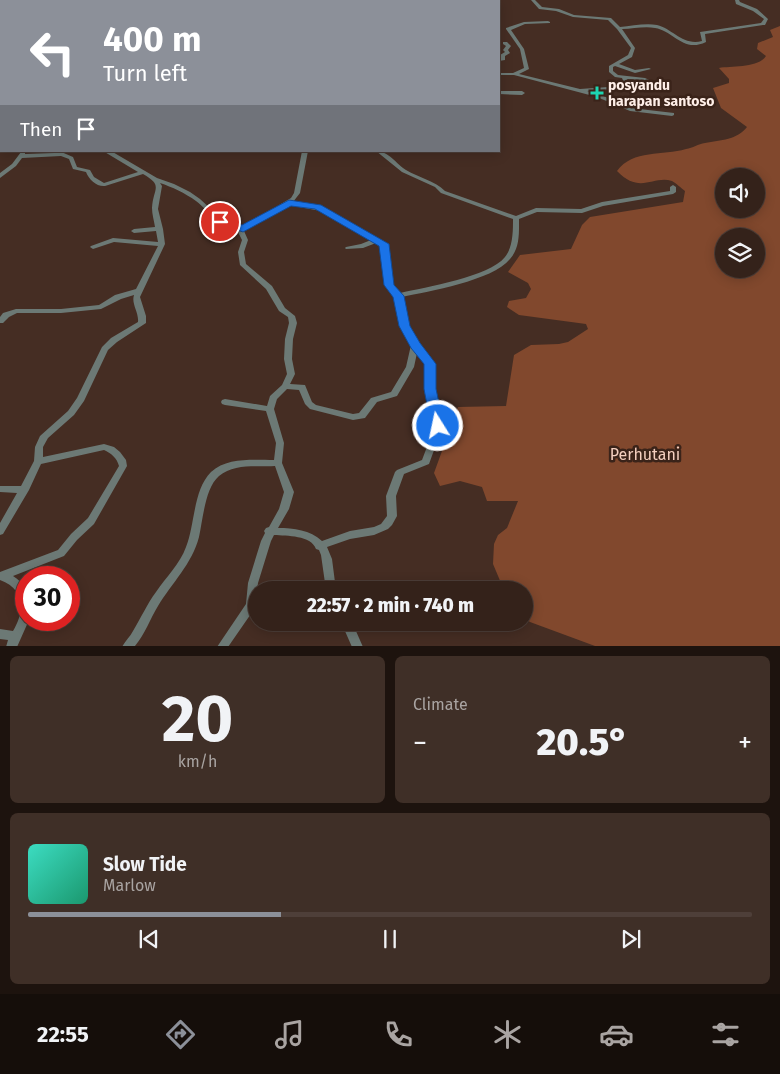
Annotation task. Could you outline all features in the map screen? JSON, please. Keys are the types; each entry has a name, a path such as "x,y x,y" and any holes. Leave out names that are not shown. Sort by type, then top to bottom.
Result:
{"street":[{"path":"533,0 541,8 557,10 573,16 609,19 619,28 633,48 630,56 611,66 611,71 617,76 642,80 659,86"},
{"path":"619,28 655,27 680,41 698,43 704,42 702,33 762,24 766,19 755,10 738,3 737,0"},
{"path":"514,74 527,69 522,49 508,29 524,23 548,22"},
{"path":"500,60 503,59 502,55 508,53 505,50 509,46 505,42"},
{"path":"615,64 636,72 649,70"},
{"path":"500,74 514,74 599,96 630,108 672,114"},
{"path":"575,90 623,87 627,83 624,78"},
{"path":"500,92 522,93"},
{"path":"108,152 155,179 171,184 195,198 220,222 240,229 245,240 240,252 243,265 269,288 292,319 288,359 290,374 285,386 273,398 270,409 280,443 278,463 289,492 284,509 270,531 253,583 252,605 222,646"},
{"path":"240,229 289,203 297,193 305,152"},
{"path":"380,152 404,171 437,186 443,192 516,218 536,210 582,211 602,204 673,192 673,187"},
{"path":"0,176 14,165 22,153 56,153 71,158 75,168 88,171 91,178 103,185 144,172"},
{"path":"0,531 24,490 38,461 39,447 44,436 70,414 81,399 105,349 114,340 142,323 143,313 136,300 138,291 162,244 155,209 159,186 155,179"},
{"path":"289,203 323,209 386,247 389,285 398,296 405,326 415,345 430,364 430,389 438,419 437,431 428,458 422,464 406,468 400,472 391,496 392,516 386,526 373,532 351,534 319,546"},
{"path":"398,296 440,287 503,263 511,253 516,235 516,218"},
{"path":"134,231 160,229"},
{"path":"94,247 113,240 162,244"},
{"path":"348,248 363,246 376,240"},
{"path":"0,321 6,315 16,311 61,311 102,307 118,297 138,291"},
{"path":"285,386 302,387 309,404 313,407 353,417 362,416 374,400 394,394 410,367 415,345"},
{"path":"225,402 270,409"},
{"path":"1,576 61,553 91,521 123,466 121,458 112,450 104,447 38,461"},
{"path":"127,646 137,636 151,608 185,558 195,534 206,489 214,475 236,465 278,463"},
{"path":"0,489 24,490"},
{"path":"270,531 299,534 314,538 326,555 328,581"},
{"path":"0,634 13,641 25,615 25,602 21,587 12,579 1,576"},
{"path":"350,631 358,646"}],"green space":[{"name":"Perhutani","path":"780,26 780,646 595,646 533,623 533,581 500,581 493,564 494,544 498,535 507,528 518,501 487,501 482,487 460,481 440,486 434,473 458,407 506,406 514,355 531,345 568,342 588,329 586,324 519,315 507,307 509,301 526,298 531,289 528,283 508,272 520,255 571,249 582,225 590,217 683,202 685,191 672,181 633,182 617,171 631,159 640,156 677,151 728,139 743,131 747,127 721,108 713,88 729,83 729,79 719,68 758,63 766,56 757,49 758,43 773,37 770,30"}],"place":[{"name":"posyandu harapan santoso","path":"597,93"}],"route":[{"path":"220,222 243,229 289,203 323,209 349,226 384,244 386,247 389,285 398,296 405,326 415,345 431,367 430,389 438,426"}]}
